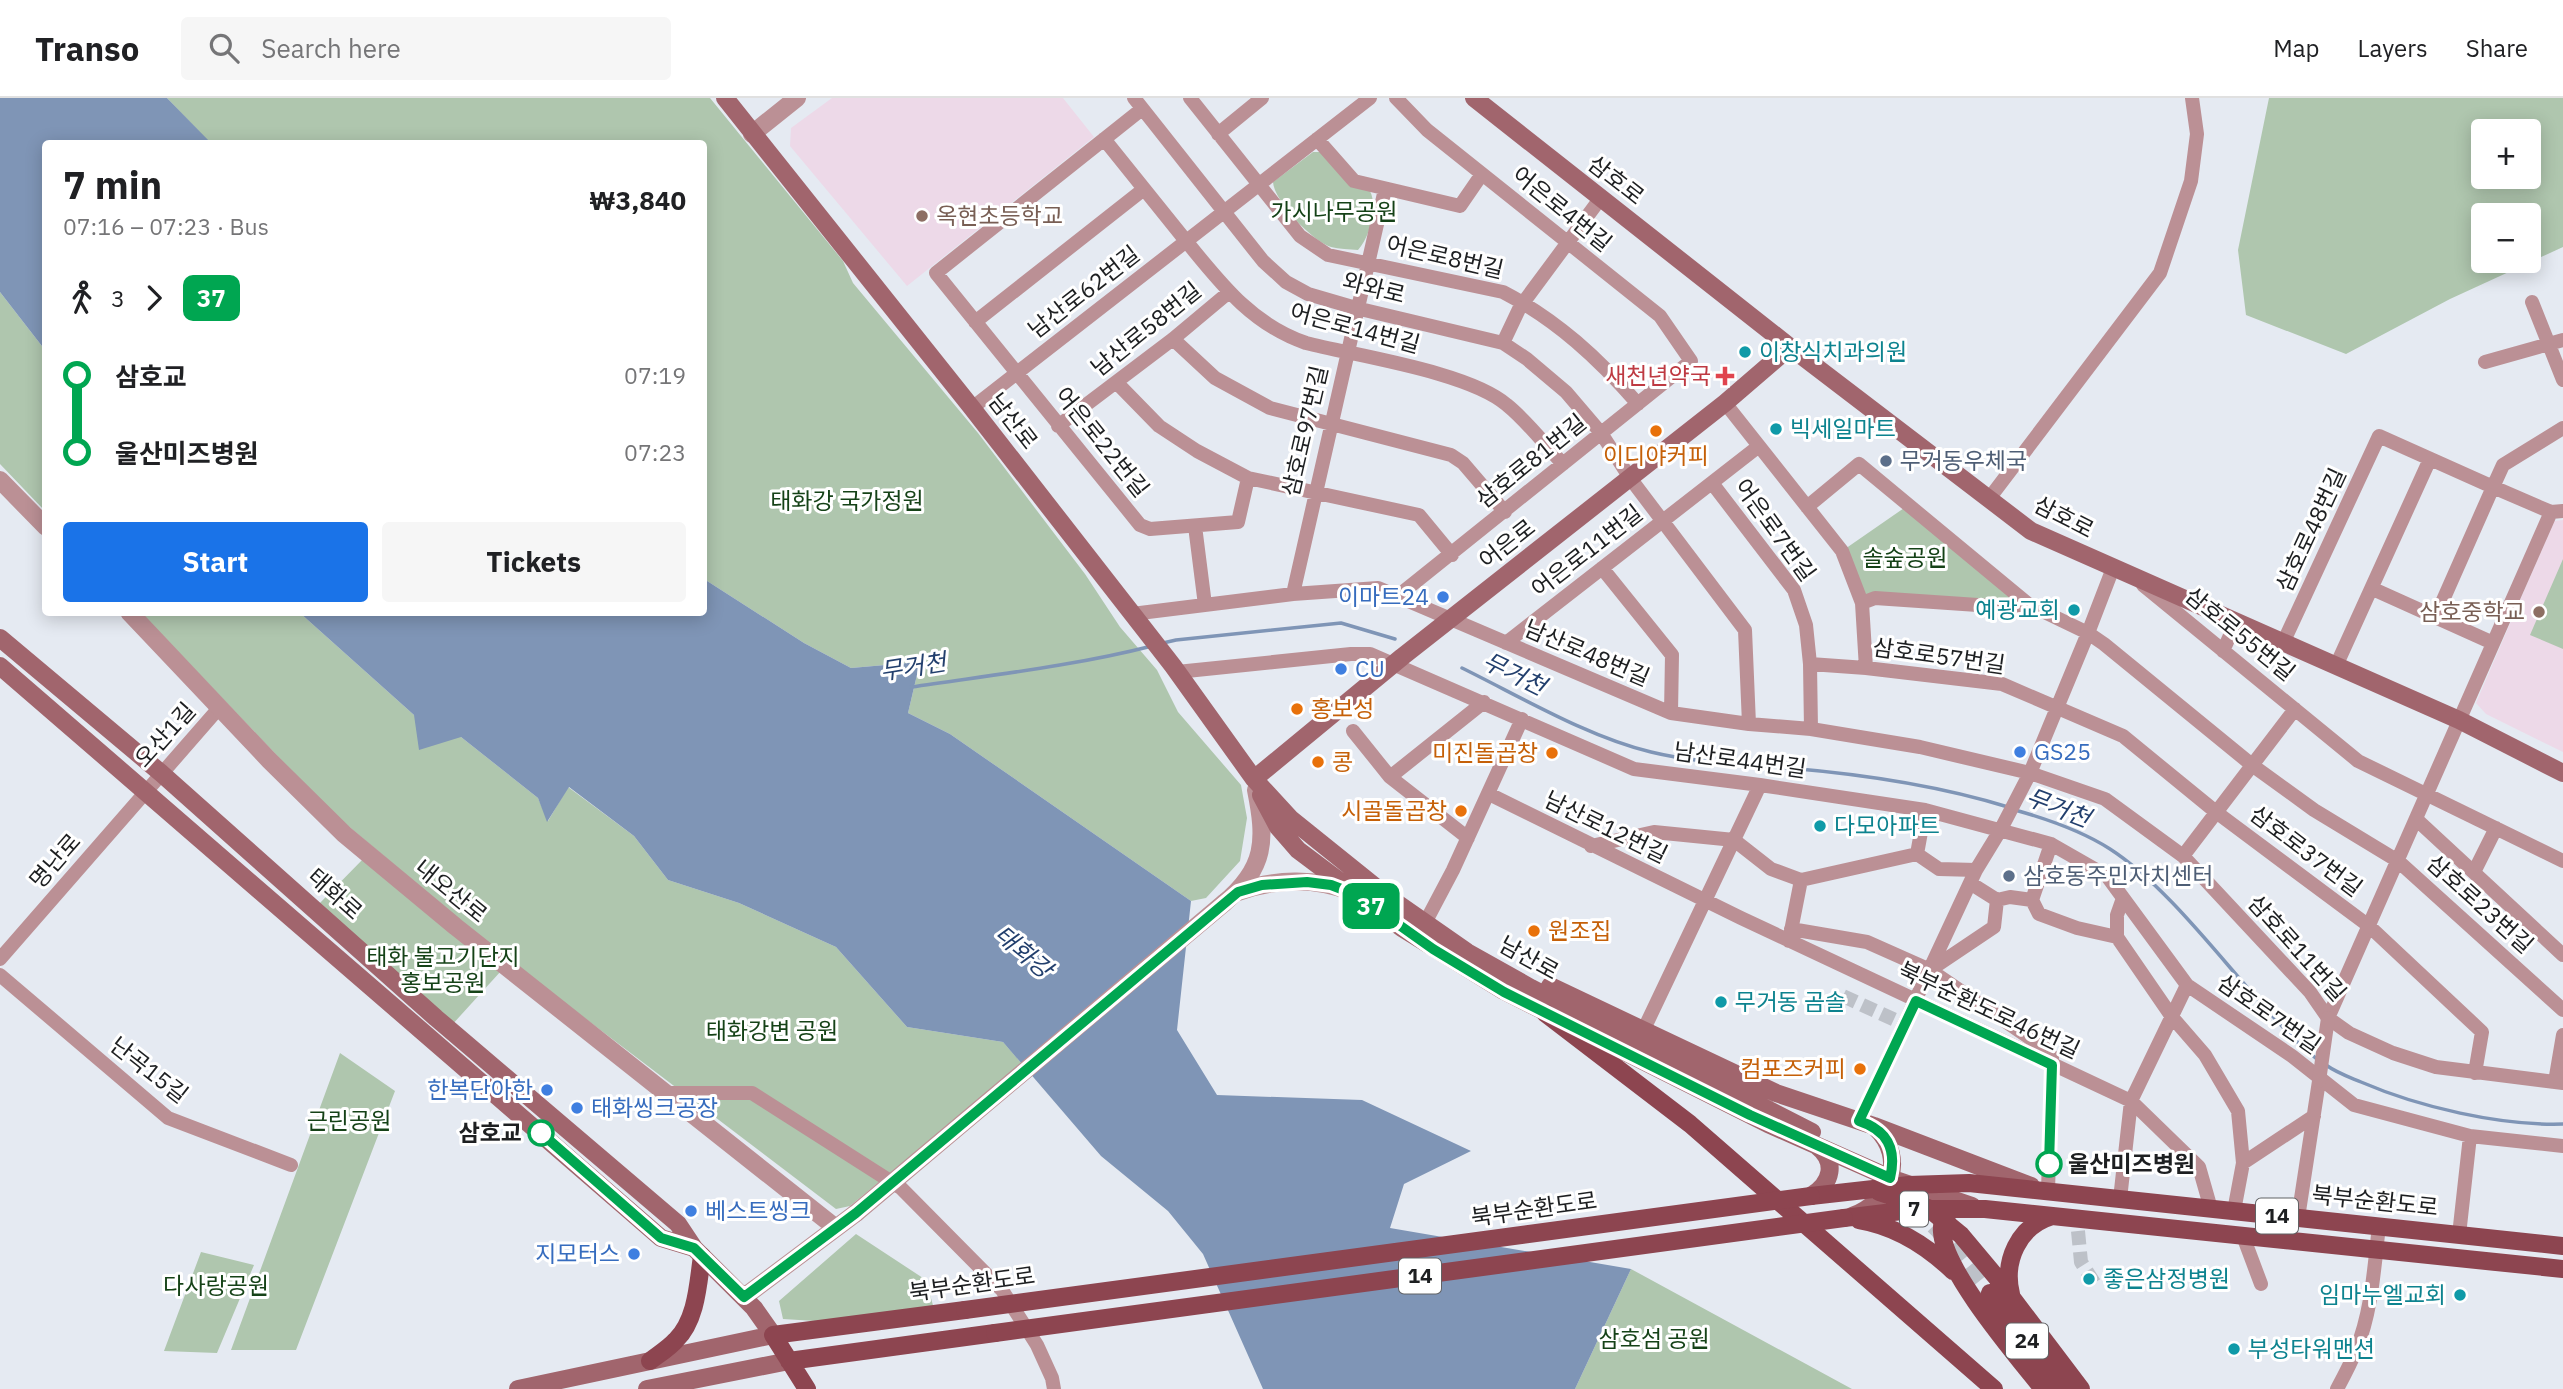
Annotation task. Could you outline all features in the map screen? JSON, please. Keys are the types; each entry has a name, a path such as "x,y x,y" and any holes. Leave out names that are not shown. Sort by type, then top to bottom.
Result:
{"main road":[{"name":"남산로","path":"725,98 972,408 1175,669 1272,800 1310,836 1467,952 1815,1139"},
{"name":"삼호로","path":"1474,98 1790,347 2031,531 2459,720 2563,772"},
{"name":"어은로","path":"1254,779 1398,661 1725,403 1790,347"},
{"name":"태화로","path":"0,638 161,773 436,1018 678,1224 698,1252 749,1303 773,1335"},
{"name":"태화로","path":"0,666 661,1238 698,1252"},
{"name":"남산로","path":"1254,779 1278,827 1298,850 1433,949 1504,992 1664,1074 1815,1139"},
{"path":"1425,923 1750,1082 1801,1103 1866,1123 2048,1191"},
{"path":"1545,1013 1690,1124 1994,1389"},
{"path":"1844,1218 1867,1210 1887,1186 1893,1160 1892,1151 1883,1135 1866,1123"},
{"path":"1815,1139 1887,1186 1928,1208"},
{"path":"1811,1196 1823,1186 1830,1173 1830,1163 1815,1139"},
{"name":"북부순환도로","path":"518,1389 773,1335 1887,1186 1941,1183 1992,1185 2563,1246"},
{"path":"1909,1185 1951,1210 1977,1252 2081,1389"},
{"path":"1992,1185 1974,1190 1951,1210 1942,1235 1950,1262 1958,1276 2042,1389"},
{"name":"7","path":"1844,1218 1928,1208 1985,1209 2052,1216"},
{"path":"2014,1300 2008,1273 2014,1248 2033,1226 2052,1216"},
{"name":"14","path":"2052,1216 2078,1225 2243,1236 2563,1269"},
{"path":"1844,1218 1878,1224 1901,1234 1934,1255 1958,1276"},
{"name":"14","path":"789,1361 1844,1218"},
{"path":"650,1361 677,1340 685,1329 696,1299 698,1252"},
{"name":"24","path":"1990,1293 2063,1389"},
{"path":"749,1303 781,1325 811,1331"},
{"path":"773,1335 807,1389"},
{"path":"647,1389 789,1361"}],"street":[{"path":"752,134 797,98"},
{"name":"어은로8번길","path":"1189,98 1300,236 1328,255 1503,292 1570,335 1603,364 1637,404"},
{"path":"1218,134 1262,98"},
{"name":"남산로62번길","path":"972,408 1370,98"},
{"name":"어은로4번길","path":"1396,98 1427,130 1660,316 1691,361"},
{"path":"1988,500 2160,273 2191,181 2197,134 2192,98"},
{"path":"1104,139 1138,104"},
{"name":"와와로","path":"1138,104 1263,261 1286,282 1308,294 1356,308 1503,343 1527,359 1566,392 1601,433 1630,478"},
{"name":"어은로14번길","path":"1104,139 1228,293 1263,323 1290,338 1436,374 1477,387 1506,404 1563,464"},
{"name":"어은로22번길","path":"1104,139 936,273 1140,525 1150,529 1238,522 1248,478"},
{"path":"1317,139 1354,181 1460,206 1482,174"},
{"path":"975,322 1144,189"},
{"name":"삼호로97번길","path":"1293,594 1385,189"},
{"path":"1503,343 1523,303 1601,199"},
{"name":"남산로58번길","path":"1058,426 1173,340 1228,293"},
{"path":"2532,302 2556,343 2563,380"},
{"path":"1173,340 1206,372 1270,408 1451,455 1463,463 1505,512"},
{"path":"2485,362 2556,343"},
{"name":"삼호로81번길","path":"1398,597 1691,361"},
{"path":"1117,383 1159,426 1197,451 1248,478 1419,515 1452,555"},
{"path":"1725,403 1842,551 1862,603 1866,668"},
{"path":"2436,616 2503,465 2563,428"},
{"name":"삼호로48번길","path":"2283,643 2379,436 2430,459"},
{"path":"1663,520 1759,446"},
{"path":"2336,666 2430,459 2557,512"},
{"path":"1807,507 1860,464 2028,604"},
{"name":"어은로11번길","path":"1630,478 1745,630 1749,724"},
{"path":"0,480 42,523"},
{"name":"어은로7번길","path":"1712,482 1794,590 1806,625 1810,664 1811,729"},
{"name":"삼호로37번길","path":"2298,1218 2328,1018 2493,643 2557,512"},
{"name":"어은로11번길","path":"1506,643 1663,520"},
{"path":"1195,526 1205,605"},
{"path":"1602,568 1672,655 1671,713"},
{"path":"1866,1123 1900,1022 1916,1001 1973,877 2030,773 2113,568"},
{"name":"삼호로55번길","path":"2134,577 2295,709 2183,856"},
{"name":"남산로48번길","path":"1132,614 1293,594 1378,588 1448,622 1506,643 1671,713 1811,729 1920,747 2030,773"},
{"path":"2373,589 2493,643"},
{"name":"삼호로57번길","path":"1862,603 1875,598 2007,607 2028,604 2088,634"},
{"name":"내오산로","path":"132,616 344,834 456,927 836,1228"},
{"path":"2223,651 2236,622"},
{"path":"2088,634 2252,765"},
{"name":"남산로44번길","path":"1175,669 1370,654 1398,661 1634,769 1925,810 2001,829"},
{"name":"삼호로57번길","path":"1810,664 2002,684 2058,708"},
{"path":"1390,777 1484,702"},
{"name":"오산1길","path":"144,791 219,708"},
{"path":"2058,708 2123,736 2216,812"},
{"path":"2295,709 2358,761 2563,861"},
{"path":"1425,923 1489,794 1522,719"},
{"path":"1353,731 1390,777 1468,838"},
{"name":"삼호로37번길","path":"2252,765 2314,810 2398,860"},
{"name":"삼호로11번길","path":"2030,773 2105,799 2183,856 2310,992 2328,1018 2349,1033 2393,1053 2436,1067 2559,1082"},
{"path":"1254,779 1263,825 1260,851"},
{"path":"1644,1029 1760,785"},
{"name":"명난로","path":"0,959 144,791"},
{"name":"남산로12번길","path":"1489,794 1704,901"},
{"path":"1917,854 1925,810"},
{"name":"삼호로37번길","path":"2216,812 2368,926 2482,1032 2476,1073"},
{"name":"삼호로23번길","path":"2416,819 2563,955"},
{"path":"749,1303 1231,897 1245,883 1265,840 1278,827 1287,826 1310,836"},
{"path":"2474,872 2496,828"},
{"name":"삼호로7번길","path":"2001,829 2051,844 2107,876 2187,985 2292,1056 2354,1105 2470,1136 2563,1146"},
{"path":"1591,846 1654,832 1734,840 1771,869 1801,880 1917,854 1939,869 1973,877 1997,900"},
{"path":"2051,844 2032,900 2039,914 2077,928 2117,937"},
{"name":"삼호로23번길","path":"2398,860 2563,1010"},
{"path":"1801,880 1790,935 1867,942 1930,971 2046,1049 2052,1057 2048,1191"},
{"path":"1231,897 1262,885 1307,882 1331,885 1357,895"},
{"path":"1997,900 2010,897 2032,900"},
{"path":"2123,898 2117,915 2117,937 2172,1017 2205,1055 2238,1111 2244,1163 2234,1211"},
{"path":"1930,971 1994,927 1997,900"},
{"name":"북부순환도로46번길","path":"1704,901 1790,935 1916,1001 2132,1101 2199,1167 2211,1209"},
{"name":"난곡15길","path":"0,975 168,1118 291,1165"},
{"path":"2120,1199 2132,1101 2187,985"},
{"path":"2559,1082 2563,1035"},
{"path":"668,1093 752,1093 901,1188 1002,1290 1037,1345 1054,1389"},
{"path":"2244,1163 2314,1116"},
{"path":"2459,1235 2470,1136"},
{"path":"2337,1389 2356,1351 2364,1325 2379,1226"},
{"path":"2243,1236 2261,1284"}],"shaded area":[{"name":"옥현초등학교","path":"832,98 1063,98 1094,137 907,286 790,146 791,128"},
{"name":"삼호중학교","path":"2563,520 2563,752 2486,714 2476,703 2554,521"}],"green space":[{"name":"태화강 국가정원","path":"167,98 710,98 843,261 853,283 978,433 1085,574 1120,627 1157,670 1178,712 1241,785 1247,818 1240,861 1206,898 1191,901 950,734 908,713 920,662 851,668 804,643 707,581 707,140 207,140"},
{"path":"2269,98 2563,98 2563,247 2541,257 2541,203 2471,203 2471,273 2506,273 2450,299 2346,354 2246,315 2238,250"},
{"name":"가시나무공원","path":"1313,152 1323,152 1370,191 1372,222 1358,250 1331,247 1314,237 1295,219 1275,190 1273,182"},
{"path":"0,292 42,346 42,508 0,464"},
{"name":"솔숲공원","path":"1907,506 2028,604 1862,603 1842,551"},
{"path":"2563,559 2563,649 2530,635"},
{"name":"태화강변 공원","path":"144,616 303,616 414,715 461,737 538,798 548,821 568,787 634,836 668,880 739,903 836,947 907,1027 1003,1042 1022,1064 850,1206 836,1209 499,953 328,809"},
{"name":"태화 불고기단지 홍보공원","path":"364,858 501,971 451,1026 317,906"},
{"name":"근린공원","path":"340,1053 395,1091 296,1350 231,1350"},
{"path":"856,1234 926,1280 934,1309 831,1322 783,1319 779,1301"},
{"name":"다사랑공원","path":"201,1252 254,1265 217,1353 164,1351"},
{"name":"삼호섬 공원","path":"1631,1269 1852,1389 1575,1389"}],"water":[{"path":"0,98 167,98 208,140 42,140 42,346 0,292"},
{"name":"태화강","path":"707,581 804,643 851,668 920,662 908,713 950,734 1191,901 1177,1030 1217,1095 1362,1100 1471,1151 1404,1184 1390,1228 1631,1269 1575,1389 1263,1389 1203,1254 1168,1211 1101,1156 1003,1042 907,1027 836,947 739,903 668,880 634,836 569,787 547,822 538,798 461,737 419,750 414,715 303,616 707,616"}],"waterway":[{"name":"무거천","path":"1163,643 1341,623 1395,639"},
{"name":"무거천","path":"911,687 1063,665 1152,646"},
{"name":"무거천","path":"1462,668 1603,737 1651,752 1702,761 1871,777 1955,793 2008,807"},
{"name":"무거천","path":"2015,810 2088,837 2130,863 2150,880 2208,941 2280,1025 2317,1059"},
{"name":"무거천","path":"2326,1065 2343,1075 2384,1091 2434,1107 2513,1122 2563,1124"}],"tunnel":[{"path":"1843,996 1895,1020"},
{"path":"1915,1206 1939,1230 1990,1293"},
{"path":"2078,1231 2081,1262 2096,1286"}],"bus line":[{"name":"37","path":"541,1133 661,1238 694,1248 744,1297 856,1213 1238,892 1262,885 1307,882 1331,885 1357,895 1433,949 1504,992 1652,1068 1890,1178 1893,1160 1888,1142 1874,1126 1859,1121 1916,1001 2052,1065 2049,1164"}],"place":[{"name":"옥현초등학교","path":"922,216"},
{"name":"이창식치과의원","path":"1745,352"},
{"name":"새천년약국","path":"1725,376"},
{"name":"빅세일마트","path":"1776,429"},
{"name":"이디야커피","path":"1656,431"},
{"name":"무거동우체국","path":"1886,461"},
{"name":"이마트24","path":"1443,597"},
{"name":"예광교회","path":"2074,610"},
{"name":"삼호중학교","path":"2539,612"},
{"name":"CU","path":"1341,669"},
{"name":"홍보성","path":"1297,709"},
{"name":"GS25","path":"2020,752"},
{"name":"미진돌곱창","path":"1552,753"},
{"name":"콩","path":"1318,762"},
{"name":"시골돌곱창","path":"1461,811"},
{"name":"다모아파트","path":"1820,826"},
{"name":"삼호동주민자치센터","path":"2009,876"},
{"name":"원조집","path":"1534,931"},
{"name":"무거동 곰솔","path":"1721,1002"},
{"name":"컴포즈커피","path":"1860,1069"},
{"name":"한복단아한","path":"547,1090"},
{"name":"태화씽크공장","path":"577,1108"},
{"name":"삼호교","path":"541,1133"},
{"name":"울산미즈병원","path":"2049,1164"},
{"name":"베스트씽크","path":"691,1211"},
{"name":"지모터스","path":"634,1254"},
{"name":"좋은삼정병원","path":"2089,1279"},
{"name":"임마누엘교회","path":"2460,1295"},
{"name":"부성타워맨션","path":"2234,1349"}]}
